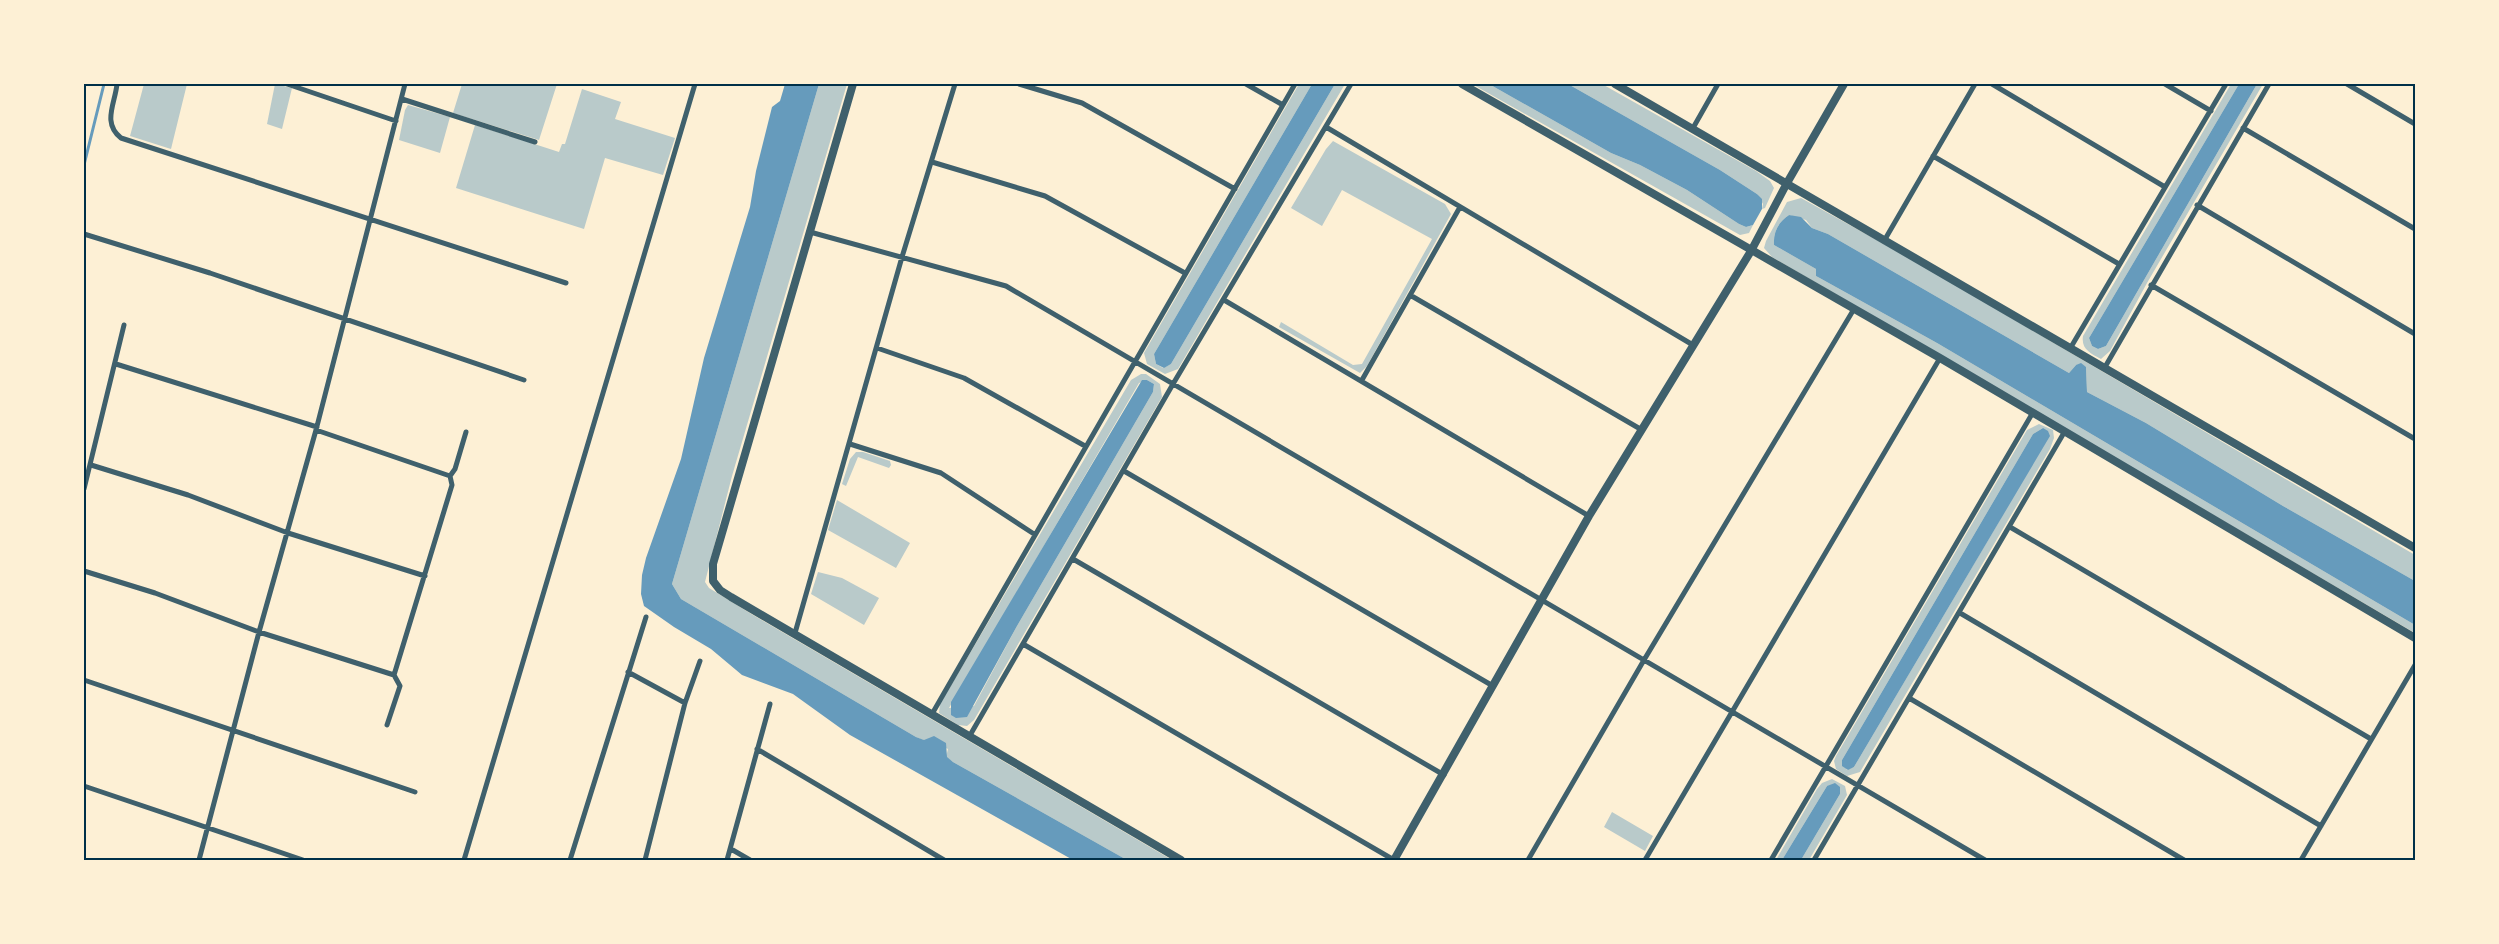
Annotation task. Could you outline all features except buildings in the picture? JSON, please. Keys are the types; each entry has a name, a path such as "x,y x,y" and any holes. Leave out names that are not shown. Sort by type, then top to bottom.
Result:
{"street":[{"path":"117,84 110,120 113,131 121,138 566,283"},
{"path":"287,84 396,121"},
{"path":"199,860 259,632 317,429 406,84"},
{"path":"464,860 695,84"},
{"path":"852,84 713,564 713,580 731,597 1181,860"},
{"path":"795,633 902,257 955,84"},
{"path":"1019,84 1082,103 1234,189"},
{"path":"1246,84 1283,105"},
{"path":"932,714 1295,84"},
{"path":"969,737 1173,384 1351,84"},
{"path":"1462,84 1940,358 2032,414 2415,638"},
{"path":"1615,84 2415,548"},
{"path":"1693,128 1718,84"},
{"path":"1024,644 1394,860 1444,775 1492,686 1589,516 1751,250 1786,183 1844,84"},
{"path":"1884,241 1975,84"},
{"path":"1992,84 2165,187"},
{"path":"2165,84 2210,111"},
{"path":"2071,347 2226,84"},
{"path":"2105,367 2268,84"},
{"path":"2347,84 2415,124"},
{"path":"402,99 535,142"},
{"path":"1326,127 1693,345"},
{"path":"2243,128 2415,229"},
{"path":"1933,156 2119,264"},
{"path":"932,162 1044,196 1185,273"},
{"path":"2197,205 2415,334"},
{"path":"1362,380 1460,207"},
{"path":"810,232 1006,286 1732,711 1824,768 1985,860"},
{"path":"84,234 210,273 524,380"},
{"path":"2151,285 2415,439"},
{"path":"1410,295 1642,430"},
{"path":"1224,300 1589,516"},
{"path":"1528,860 1644,660 1854,309"},
{"path":"84,489 124,325"},
{"path":"877,348 964,378 1085,446"},
{"path":"1645,860 1940,358"},
{"path":"116,364 317,429 450,476"},
{"path":"1771,860 2032,414"},
{"path":"394,675 452,485 450,476 455,469 466,432"},
{"path":"1814,860 2065,432"},
{"path":"850,444 941,473 1034,534"},
{"path":"91,465 188,495 288,533 425,576"},
{"path":"1124,471 1492,686"},
{"path":"2010,526 2372,739"},
{"path":"1073,559 1444,775"},
{"path":"84,571 155,593 259,632 394,675 400,686 388,725"},
{"path":"1960,613 2321,826"},
{"path":"570,860 646,617"},
{"path":"645,860 685,703 700,661"},
{"path":"2300,860 2415,664"},
{"path":"628,672 685,703"},
{"path":"84,680 416,792"},
{"path":"1909,698 2184,860"},
{"path":"727,860 770,704"},
{"path":"757,749 944,860"},
{"path":"84,786 302,860"},
{"path":"731,849 750,860"}],"shaded area":[{"path":"144,84 187,84 171,149 130,136"},
{"path":"275,84 292,88 282,129 267,124"},
{"path":"462,84 557,84 539,140 453,113"},
{"path":"819,84 847,84 732,476 705,582 709,588 753,615 1172,860 1127,860 953,762 946,757 948,749 916,737 681,599 672,584"},
{"path":"1299,84 1312,84 1154,354 1156,364 1163,368 1171,364 1335,84 1345,84 1178,369 1165,374 1147,364 1144,353"},
{"path":"1472,84 1489,84 1611,153 1640,165 1687,190 1739,224 1746,227 1753,225 1749,233 1740,235"},
{"path":"1568,84 1602,84 1756,171 1770,181 1774,188 1765,208 1762,209 1763,204 1757,194 1720,170"},
{"path":"2231,84 2239,84 2089,338 2092,346 2098,349 2106,346 2257,84 2263,84 2147,283 2110,351 2101,359 2090,353 2085,347 2083,336"},
{"path":"582,89 621,102 615,119 675,138 663,175 605,158 584,229 456,188 475,125 559,152 562,144 565,144"},
{"path":"408,105 450,117 440,153 399,140 405,110"},
{"path":"1333,141 1445,204 1451,214 1367,366 1360,373 1279,327 1281,322 1353,365 1362,364 1432,239 1342,190 1322,226 1291,208 1326,149"},
{"path":"1801,198 1909,258 2415,555 2415,581 2283,506 2146,423 2087,392 2086,367 2076,365 2069,373 1828,234 1812,228 1806,220 1789,215 1777,228 1774,236 1774,245 1816,269 1816,276 1937,343 2415,625 2415,633 1772,257 1764,248 1766,241 1787,202"},
{"path":"1141,374 1146,374 1160,384 1162,397 974,720 967,726 958,725 939,713 940,704 1131,380","holes":["1147,380 1154,384 1153,392 1017,626 974,706 949,708 1139,383"]},
{"path":"2039,424 2053,430 2054,438 2050,449 1860,772 1847,776 1836,769 1834,761 1836,756 2027,430","holes":["2043,428 2000,520 1854,767 1847,770 1842,760 2033,434"]},
{"path":"856,452 863,452 890,461 891,465 889,468 858,457 846,486 842,484 850,459"},
{"path":"837,500 910,543 896,568 828,530"},
{"path":"818,572 842,578 879,598 864,625 811,594"},
{"path":"1832,779 1845,786 1847,795 1809,860 1801,860 1840,794 1827,786 1782,860 1776,860 1817,789 1822,783"},
{"path":"1612,812 1653,836 1645,851 1604,827"}],"water":[{"path":"785,84 819,84 672,584 681,599 916,737 924,740 934,736 946,743 947,757 953,762 1127,860 1073,860 850,735 793,694 742,675 711,649 644,606 641,594 642,575 646,558 681,459 704,358 750,207 756,171 772,107 780,101"},
{"path":"1312,84 1335,84 1171,364 1164,368 1156,364 1154,354"},
{"path":"1489,84 1568,84 1720,170 1757,194 1762,199 1762,209 1753,225 1746,227 1739,224 1687,190 1640,165 1611,153"},
{"path":"2239,84 2257,84 2106,346 2098,349 2092,346 2089,338"},
{"path":"1789,215 1801,217 1812,228 1828,234 2069,373 2076,365 2081,363 2086,367 2087,392 2146,423 2283,506 2415,581 2415,625 1937,343 1816,276 1816,269 1774,245 1774,236 1777,228"},
{"path":"1142,380 1147,380 1154,384 1153,392 1017,626 967,717 956,718 951,715 951,702"},
{"path":"2043,428 2048,431 2050,436 1854,767 1848,770 1842,766 1842,760 2033,434"},
{"path":"1835,783 1840,787 1840,794 1801,860 1782,860 1827,786"}],"waterway":[{"path":"84,165 104,84"}]}
